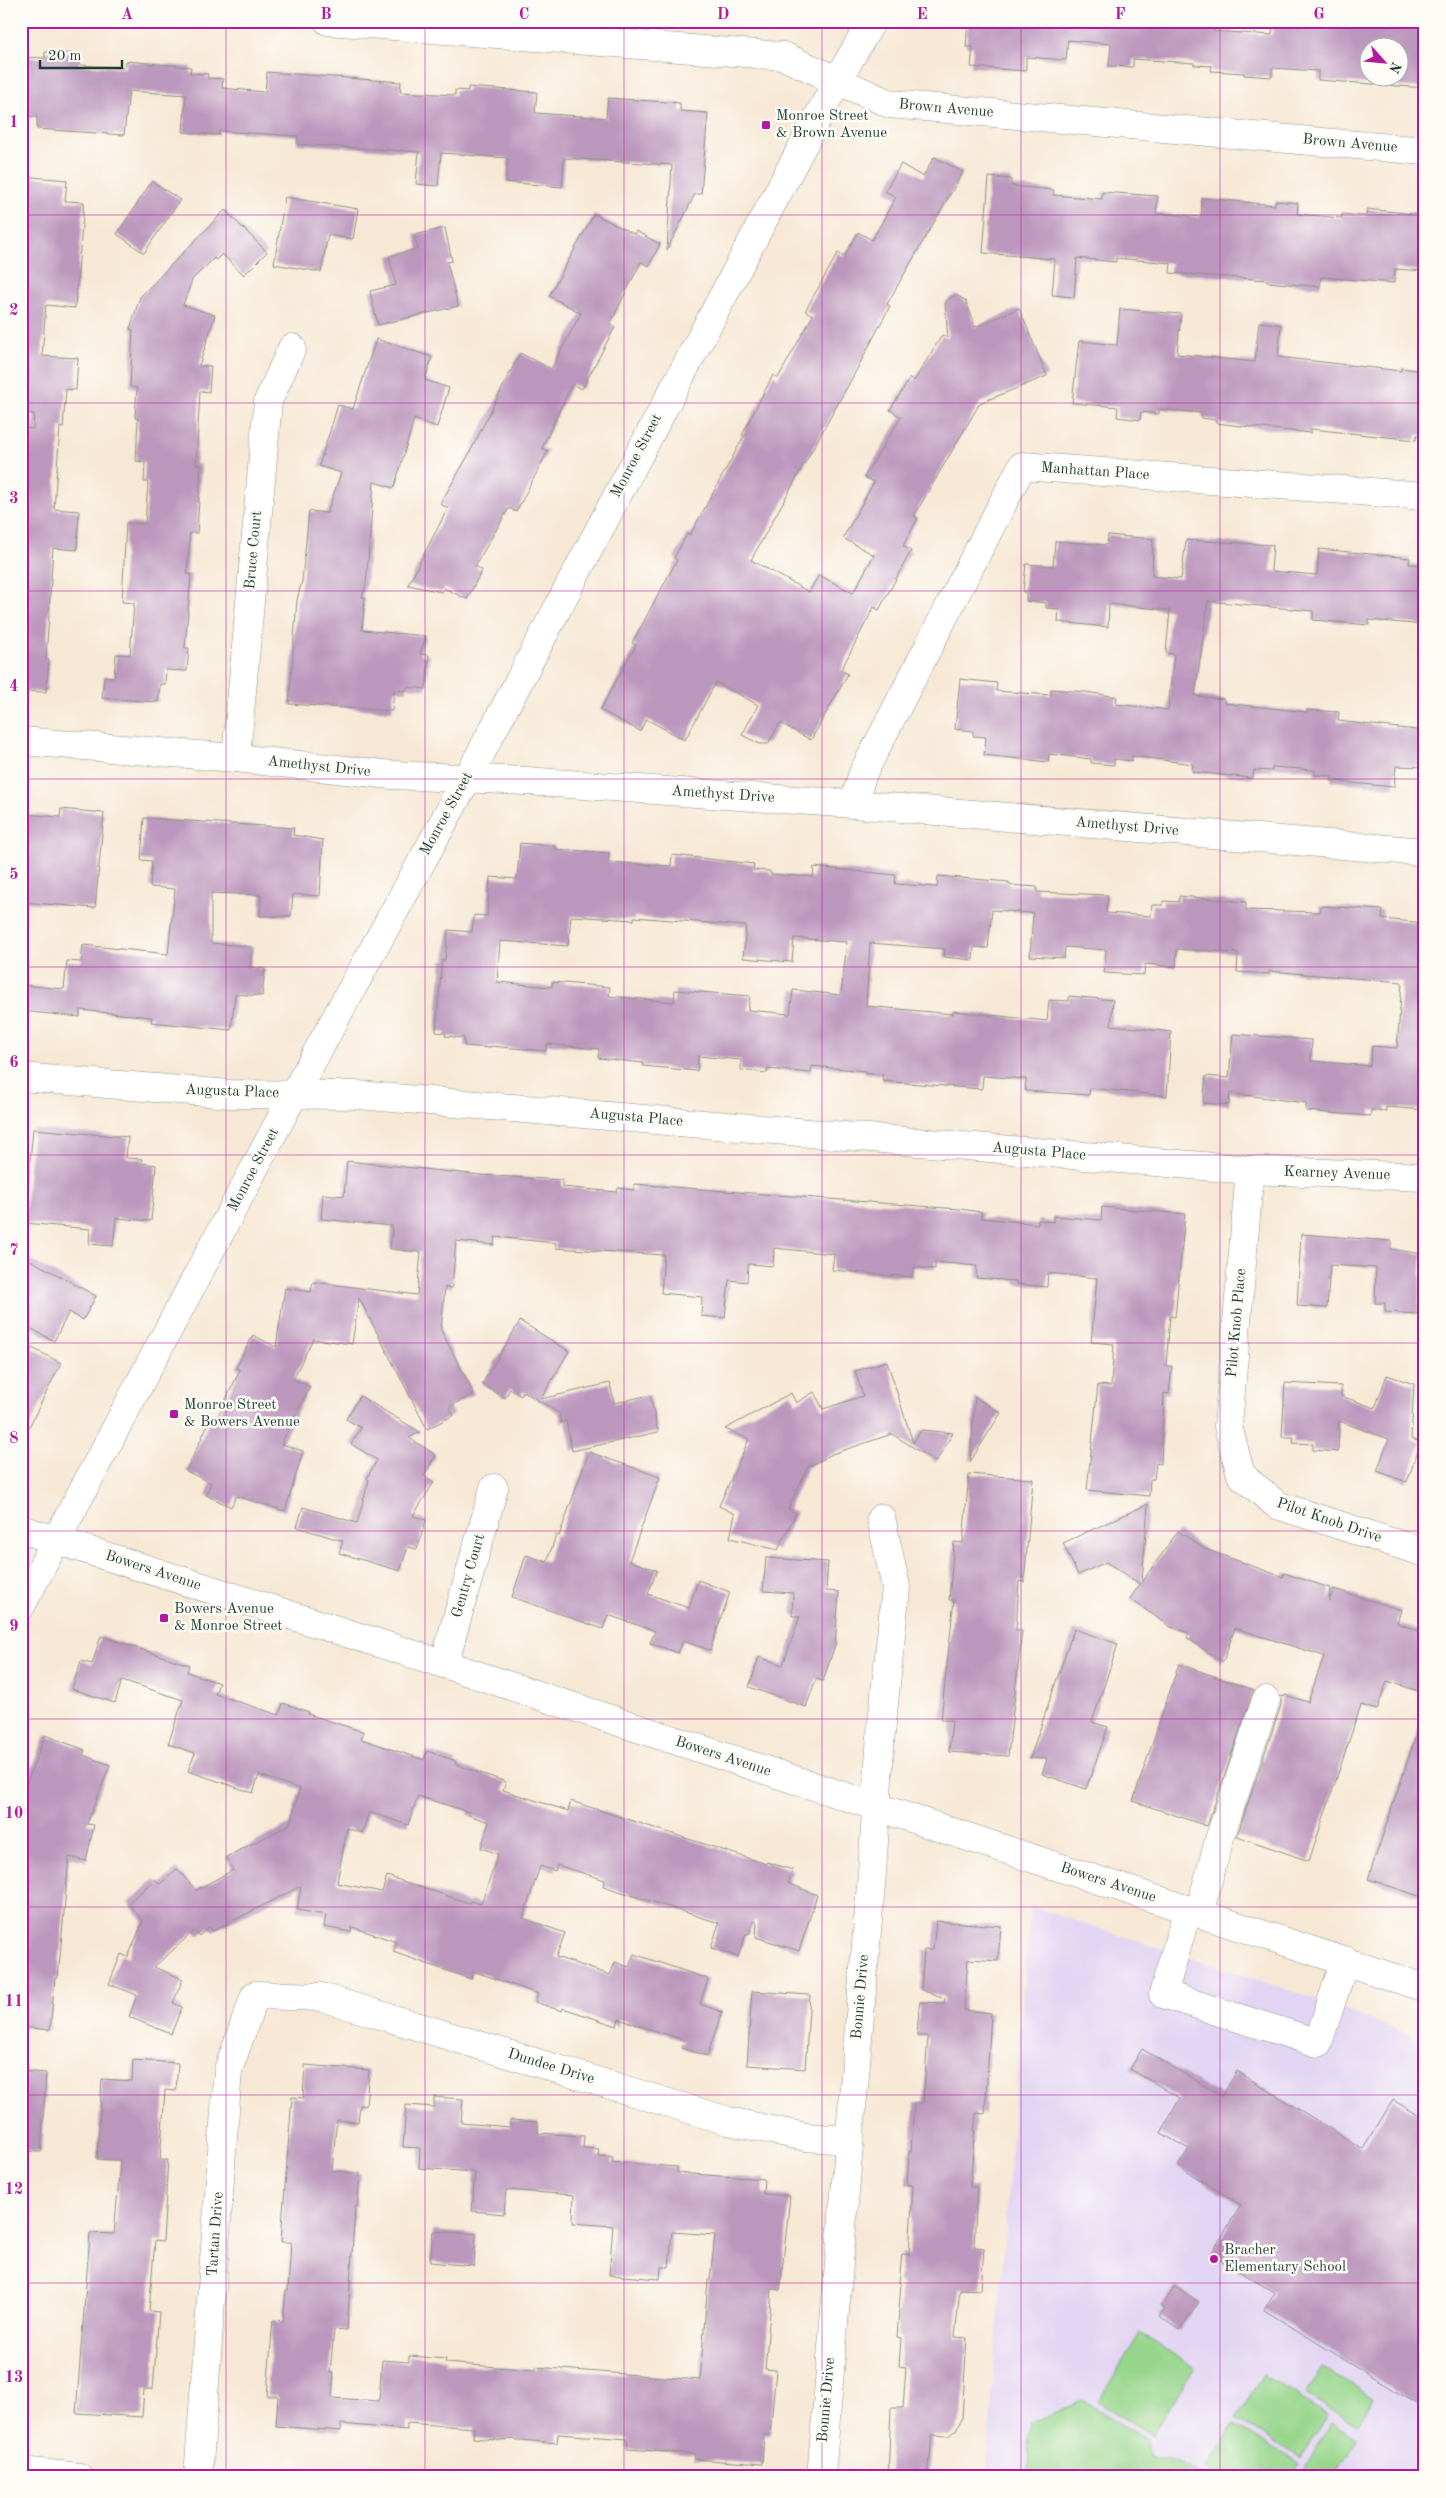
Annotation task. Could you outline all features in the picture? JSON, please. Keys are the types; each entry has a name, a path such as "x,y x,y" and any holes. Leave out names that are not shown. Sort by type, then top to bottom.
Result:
{"street":[{"name":"Brown Avenue","path":"328,21 784,56 890,104 1425,151"},
{"name":"Monroe Street","path":"21,1606 294,1094 467,779 837,81 872,21"},
{"name":"Bruce Court","path":"236,758 268,401 292,348"},
{"name":"Manhattan Place","path":"853,804 864,773 1022,466 1425,496"},
{"name":"Amethyst Drive","path":"21,741 236,758 392,775 853,804 1425,852"},
{"name":"Augusta Place","path":"21,1077 230,1094 358,1095 1250,1170"},
{"name":"Kearney Avenue","path":"1250,1170 1425,1177"},
{"name":"Pilot Knob Place","path":"1241,1475 1228,1426 1250,1170"},
{"name":"Pilot Knob Drive","path":"1241,1475 1277,1505 1425,1553"},
{"name":"Gentry Court","path":"444,1664 494,1488"},
{"name":"Bonnie Drive","path":"821,2477 872,1873 875,1807 896,1587 881,1518"},
{"name":"Bowers Avenue","path":"21,1529 444,1664 1425,1988"},
{"path":"1266,1700 1220,1837 1163,1994 1318,2043 1345,1960"},
{"name":"Dundee Drive","path":"255,1995 321,1997 728,2121 806,2137 848,2140"},
{"name":"Tartan Drive","path":"198,2477 228,2070 255,1995"},
{"path":"21,2471 79,2477"}],"shaded area":[{"name":"Bracher Elementary School","path":"1030,1906 1313,1998 1425,2041 1425,2477 986,2477"}],"green space":[{"path":"1140,2333 1195,2367 1152,2435 1098,2402"},
{"path":"1322,2367 1373,2398 1357,2425 1306,2394"},
{"path":"1263,2375 1328,2415 1300,2458 1236,2418"},
{"path":"1082,2401 1146,2439 1150,2458 1179,2462 1204,2477 1027,2477 1031,2423"},
{"path":"1331,2423 1357,2439 1334,2477 1298,2477"},
{"path":"1234,2424 1298,2463 1290,2477 1223,2477 1207,2467"}],"building":[{"path":"968,21 1214,21 1213,31 1272,35 1273,21 1425,21 1425,88 1408,87 1408,38 1358,38 1358,83 1318,80 1318,71 1272,68 1272,77 1211,71 1212,66 1194,65 1194,63 1133,59 1133,67 1109,66 1111,44 1068,40 1066,60 1026,57 1026,71 971,67 973,47 966,47"},
{"path":"45,52 79,54 79,65 125,68 126,61 191,67 190,73 208,74 207,78 223,79 222,88 265,92 267,72 401,82 400,92 455,95 455,90 468,91 468,87 537,92 535,113 606,118 608,98 680,103 680,111 708,113 701,194 695,194 667,250 672,165 564,158 562,187 506,182 508,158 441,153 438,186 416,184 419,152 297,144 298,136 219,131 219,135 183,132 186,95 129,91 124,135 37,129 37,117 21,116 21,57 45,58"},
{"path":"934,157 963,172 887,304 890,306 856,371 751,560 809,592 819,575 853,593 874,555 843,538 874,482 864,477 901,417 890,410 910,378 914,381 942,335 948,338 945,303 950,298 956,295 966,301 975,327 1019,308 1047,376 980,403 914,516 918,518 903,546 911,551 879,610 874,607 841,670 848,674 811,740 780,723 768,744 760,744 742,735 758,705 716,682 685,740 646,719 640,731 600,710 636,645 632,643 677,560 674,558 687,534 690,535 744,436 742,435 773,375 778,378 813,315 805,311 838,253 844,257 858,232 872,240 896,197 885,191 901,164 923,177"},
{"path":"21,176 67,180 65,201 84,202 75,308 46,305 42,356 78,358 76,390 66,389 63,428 60,427 54,509 79,511 77,550 53,548 46,660 49,660 46,692 21,691 21,582 23,582 27,534 21,534 21,428 33,429 34,414 21,413 21,272 26,216 21,215"},
{"path":"989,177 1011,179 1011,186 1054,190 1053,195 1102,199 1102,192 1158,196 1156,213 1201,217 1202,198 1275,205 1275,201 1298,203 1297,214 1342,218 1342,214 1366,216 1367,209 1425,215 1425,271 1395,269 1394,283 1321,277 1320,287 1268,282 1268,280 1170,273 1171,263 1116,258 1116,262 1077,258 1074,297 1052,295 1055,259 983,253"},
{"path":"152,181 180,200 144,253 117,234"},
{"path":"285,197 358,209 353,239 328,235 321,272 274,264"},
{"path":"225,210 267,252 244,275 222,254 216,260 214,258 192,280 183,305 215,315 199,366 211,366 209,392 200,391 196,464 201,465 197,533 190,533 187,574 191,574 185,648 189,648 187,671 166,670 165,684 160,684 158,702 102,698 104,676 114,677 116,654 130,655 134,603 122,602 126,523 145,524 148,482 144,482 145,462 136,461 138,419 135,418 137,388 130,387 133,330 130,329 140,297"},
{"path":"594,214 634,234 636,231 660,244 649,266 641,262 610,324 615,327 582,389 572,384 542,448 548,451 516,512 509,508 475,566 482,570 467,599 444,588 442,592 408,585 448,508 440,504 468,456 520,353 551,369 581,313 549,296"},
{"path":"445,228 452,261 447,262 458,306 378,325 370,291 396,285 389,256 418,249 414,235"},
{"path":"1120,309 1181,314 1177,354 1255,362 1259,322 1281,325 1278,357 1401,371 1401,368 1425,371 1425,435 1417,435 1416,440 1311,429 1311,433 1216,423 1216,420 1202,418 1202,413 1159,409 1159,414 1141,412 1140,420 1117,417 1118,407 1072,403 1079,341 1117,345"},
{"path":"376,339 432,357 425,380 449,388 437,427 414,419 394,488 374,482 366,585 362,597 365,598 362,630 426,636 420,654 429,655 426,689 407,687 407,691 394,690 392,711 289,704 297,600 302,581 309,511 327,513 341,473 319,466 338,405 353,409"},
{"path":"1108,535 1153,539 1152,576 1181,579 1186,540 1273,545 1271,571 1317,575 1319,549 1410,558 1409,564 1425,565 1425,625 1369,620 1369,625 1313,620 1313,611 1208,601 1195,696 1224,699 1224,703 1307,712 1307,710 1339,712 1338,721 1425,731 1425,767 1396,766 1394,787 1331,781 1332,776 1315,775 1315,770 1272,767 1272,771 1254,770 1253,778 1192,772 1193,764 1132,756 1132,761 1114,759 1114,765 1091,763 1091,759 1049,754 1048,762 984,755 986,737 973,736 973,731 955,729 960,679 997,683 996,691 1051,695 1051,689 1086,692 1117,697 1116,704 1168,710 1174,654 1166,653 1170,610 1109,604 1108,627 1058,622 1059,609 1046,608 1046,603 1026,601 1026,592 1023,592 1026,564 1053,566 1055,541 1107,545"},
{"path":"61,809 104,813 95,908 21,902 21,814 60,817"},
{"path":"144,818 294,828 293,835 323,840 320,896 293,894 291,916 260,916 261,895 211,893 211,943 253,947 250,967 265,969 262,996 235,994 231,1030 151,1022 152,1017 80,1010 80,1017 21,1011 21,985 64,989 67,961 81,962 83,945 168,954 175,889 150,887 152,861 141,860"},
{"path":"520,843 555,846 555,849 609,853 608,862 671,866 672,855 754,864 753,870 770,871 770,874 813,877 814,867 896,875 895,884 937,887 938,876 1009,882 1009,885 1037,887 1037,892 1108,895 1106,913 1151,916 1152,905 1163,905 1163,901 1179,902 1179,896 1246,902 1246,910 1320,912 1320,906 1383,910 1382,919 1425,923 1425,1110 1386,1107 1386,1111 1371,1110 1371,1116 1306,1111 1306,1103 1230,1093 1229,1105 1203,1103 1206,1076 1229,1078 1233,1034 1312,1040 1311,1061 1370,1066 1372,1046 1397,1048 1402,982 1269,971 1269,974 1237,972 1238,953 1177,949 1176,967 1145,964 1144,975 1104,973 1106,950 1065,947 1064,958 1030,956 1033,913 992,910 988,948 974,947 973,960 944,957 945,949 870,943 866,1006 953,1014 953,1011 1047,1021 1049,1000 1069,1001 1069,996 1113,1000 1111,1025 1171,1032 1167,1096 1090,1088 1089,1095 1025,1091 1026,1079 983,1076 982,1089 882,1081 883,1075 864,1073 865,1071 812,1066 811,1073 768,1069 767,1073 741,1070 741,1060 698,1056 697,1071 643,1066 643,1063 598,1058 599,1049 547,1044 546,1051 490,1046 490,1048 464,1046 464,1038 445,1036 446,1033 436,1032 442,960 445,960 448,930 472,932 474,915 487,916 490,877 517,879","holes":["571,916 634,920 634,917 746,926 743,958 792,962 794,938 847,942 841,995 793,990 790,1014 748,1010 750,996 675,990 674,1002 609,996 610,987 552,982 552,987 497,982 500,941 568,946"]},
{"path":"33,1129 128,1137 126,1158 142,1159 141,1163 156,1165 151,1221 116,1218 113,1246 89,1244 90,1229 24,1223"},
{"path":"347,1161 480,1175 562,1180 562,1187 617,1192 618,1188 634,1190 634,1184 959,1209 982,1212 981,1218 1038,1224 1038,1220 1053,1222 1053,1216 1101,1220 1102,1207 1185,1214 1175,1317 1170,1316 1166,1366 1172,1366 1169,1394 1164,1393 1161,1464 1156,1463 1154,1479 1150,1479 1149,1496 1087,1490 1098,1385 1111,1386 1114,1344 1091,1342 1097,1278 1048,1273 1047,1287 1016,1284 1016,1281 976,1278 977,1266 935,1262 935,1269 914,1267 912,1277 874,1274 832,1270 834,1254 774,1248 773,1266 748,1264 747,1282 729,1280 725,1318 701,1316 702,1297 661,1293 664,1255 555,1248 556,1243 495,1237 494,1245 456,1241 452,1288 445,1287 441,1330 474,1394 449,1407 454,1415 427,1429 359,1298 352,1344 313,1339 293,1379 310,1387 281,1444 303,1451 285,1511 236,1496 231,1507 206,1495 211,1483 186,1471 212,1416 217,1418 240,1370 236,1368 253,1335 276,1347 285,1288 311,1292 313,1282 417,1295 421,1252 390,1249 392,1226 321,1219 323,1194 344,1196"},
{"path":"1301,1234 1391,1241 1391,1249 1422,1254 1418,1314 1385,1312 1385,1303 1375,1303 1376,1268 1330,1265 1327,1308 1297,1306"},
{"path":"21,1255 96,1296 83,1320 69,1312 54,1341 21,1323"},
{"path":"520,1321 569,1351 541,1399 610,1383 614,1403 650,1395 658,1432 572,1451 566,1421 561,1423 559,1413 523,1391 521,1396 510,1389 505,1398 482,1384"},
{"path":"32,1348 61,1363 21,1443 21,1370"},
{"path":"887,1361 913,1443 921,1430 953,1433 936,1462 892,1434 832,1454 808,1467 788,1509 796,1513 778,1550 730,1538 735,1514 719,1506 749,1439 725,1429 791,1393 796,1403 814,1392 823,1409 863,1396 855,1371"},
{"path":"1387,1375 1414,1384 1411,1439 1421,1442 1407,1482 1377,1471 1389,1439 1339,1421 1338,1452 1313,1450 1313,1444 1293,1443 1294,1437 1282,1437 1285,1383 1341,1386 1341,1396 1375,1408"},
{"path":"360,1396 420,1432 409,1438 436,1455 424,1476 434,1482 413,1516 426,1520 417,1549 408,1547 400,1571 339,1553 343,1541 297,1527 303,1507 357,1523 369,1480 367,1478 377,1460 351,1444 361,1428 346,1419"},
{"path":"975,1397 1001,1413 970,1462"},
{"path":"589,1452 660,1477 629,1561 657,1570 648,1594 689,1608 698,1580 730,1592 710,1650 683,1641 678,1653 650,1643 655,1631 608,1615 603,1629 512,1597 526,1555 547,1562 556,1535 559,1536"},
{"path":"969,1474 1033,1479 1024,1582 1019,1581 1016,1630 1022,1631 1008,1756 949,1752 952,1720 941,1720 954,1600 949,1600 954,1542 963,1543"},
{"path":"1148,1504 1142,1582 1178,1531 1205,1549 1283,1577 1284,1573 1330,1588 1329,1601 1334,1589 1401,1610 1397,1623 1425,1633 1425,1693 1387,1681 1377,1710 1361,1705 1309,1861 1237,1836 1281,1705 1281,1696 1284,1697 1285,1695 1308,1702 1324,1656 1235,1628 1223,1662 1187,1638 1189,1633 1171,1627 1130,1599 1140,1584 1106,1562 1078,1575 1063,1543"},
{"path":"766,1558 828,1562 826,1591 839,1592 835,1645 823,1681 816,1679 806,1707 749,1687 759,1657 783,1665 800,1616 792,1616 793,1593 763,1591"},
{"path":"1074,1629 1118,1644 1092,1722 1108,1727 1086,1789 1042,1774 1047,1759 1030,1758"},
{"path":"101,1636 189,1665 187,1672 219,1683 215,1694 279,1715 283,1703 309,1712 308,1714 364,1732 361,1739 424,1760 427,1751 456,1761 455,1764 506,1782 503,1790 568,1811 571,1801 766,1864 767,1862 793,1870 788,1883 817,1895 799,1951 756,1937 757,1922 754,1921 749,1934 746,1934 738,1957 711,1948 719,1923 603,1886 605,1880 557,1865 555,1871 540,1866 523,1918 565,1933 556,1957 610,1975 615,1962 629,1967 634,1954 708,1979 700,2004 722,2012 707,2056 682,2048 684,2040 619,2019 617,2026 563,2008 562,2011 535,2002 538,1994 473,1971 471,1979 393,1952 397,1942 352,1927 351,1932 324,1927 326,1915 297,1910 301,1886 213,1931 209,1927 199,1936 194,1931 154,1967 183,1979 173,2003 182,2007 171,2034 129,2017 137,1995 109,1984 121,1954 128,1957 143,1921 128,1903 155,1879 160,1884 177,1869 196,1890 233,1870 226,1857 289,1825 300,1789 259,1775 253,1793 188,1771 195,1753 168,1744 183,1700 122,1680 115,1703 72,1689 81,1661 92,1664","holes":["418,1796 469,1812 468,1815 489,1822 481,1848 498,1854 481,1904 470,1901 469,1903 387,1876 382,1892 337,1883 347,1828 362,1833 369,1812 408,1825"]},
{"path":"1179,1664 1254,1690 1207,1826 1133,1801"},
{"path":"1421,1721 1425,1721 1425,1898 1368,1879"},
{"path":"45,1735 85,1750 83,1755 110,1765 87,1824 94,1825 86,1861 69,1857 58,1978 55,1978 50,2030 21,2027 21,1798"},
{"path":"936,1921 1001,1926 998,1961 968,1959 964,2010 991,2013 985,2114 976,2113 970,2187 977,2187 974,2247 984,2248 981,2290 960,2289 955,2337 967,2338 962,2418 956,2430 948,2436 932,2435 928,2477 888,2477 891,2408 903,2408 906,2367 899,2366 901,2338 897,2337 901,2283 899,2283 902,2254 909,2255 913,2185 907,2185 909,2152 911,2152 914,2103 923,2103 928,2036 917,2036 919,2008 920,2002 944,2003 945,1998 921,1990 924,1950 933,1950"},
{"path":"752,1991 810,1995 805,2069 747,2065"},
{"path":"1142,2049 1222,2096 1237,2071 1363,2149 1393,2100 1425,2119 1425,2409 1264,2310 1275,2293 1211,2254 1241,2205 1178,2166 1189,2149 1161,2133 1180,2098 1130,2069"},
{"path":"133,2060 178,2063 176,2091 165,2090 160,2160 168,2160 163,2241 155,2240 149,2311 159,2312 153,2389 144,2389 142,2417 76,2413 90,2233 114,2234 118,2190 120,2160 97,2159 102,2079 132,2081"},
{"path":"305,2065 369,2070 366,2106 360,2105 358,2122 337,2120 336,2127 332,2171 360,2173 357,2207 355,2207 347,2330 334,2329 330,2373 334,2373 332,2398 379,2401 382,2360 409,2362 409,2356 446,2359 445,2363 536,2370 536,2367 700,2380 708,2280 710,2280 715,2235 672,2232 669,2267 661,2267 660,2279 609,2275 613,2226 573,2223 574,2195 506,2190 504,2214 472,2211 475,2172 419,2168 420,2148 403,2147 406,2105 434,2107 434,2097 463,2099 461,2123 510,2127 510,2120 538,2122 538,2133 584,2136 583,2148 599,2149 598,2156 613,2157 612,2162 677,2167 677,2173 764,2179 763,2194 790,2196 780,2290 772,2289 765,2369 776,2370 770,2435 764,2434 762,2464 694,2459 695,2454 627,2449 628,2439 558,2434 557,2443 507,2439 507,2441 473,2438 474,2428 407,2423 407,2430 341,2424 341,2431 276,2426 278,2396 267,2396 269,2368 273,2320 283,2321 286,2291 288,2291 291,2242 281,2242 283,2212 292,2097 303,2098"},
{"path":"21,2071 46,2073 41,2152 21,2151"},
{"path":"433,2231 476,2234 474,2266 430,2262"},
{"path":"1175,2286 1199,2302 1179,2330 1159,2316 1165,2309 1161,2306"}],"place":[{"name":"Monroe Street & Brown Avenue","path":"766,125"},
{"name":"Monroe Street & Bowers Avenue","path":"174,1414"},
{"name":"Bowers Avenue & Monroe Street","path":"164,1618"},
{"name":"Bracher Elementary School","path":"1214,2259"}]}
